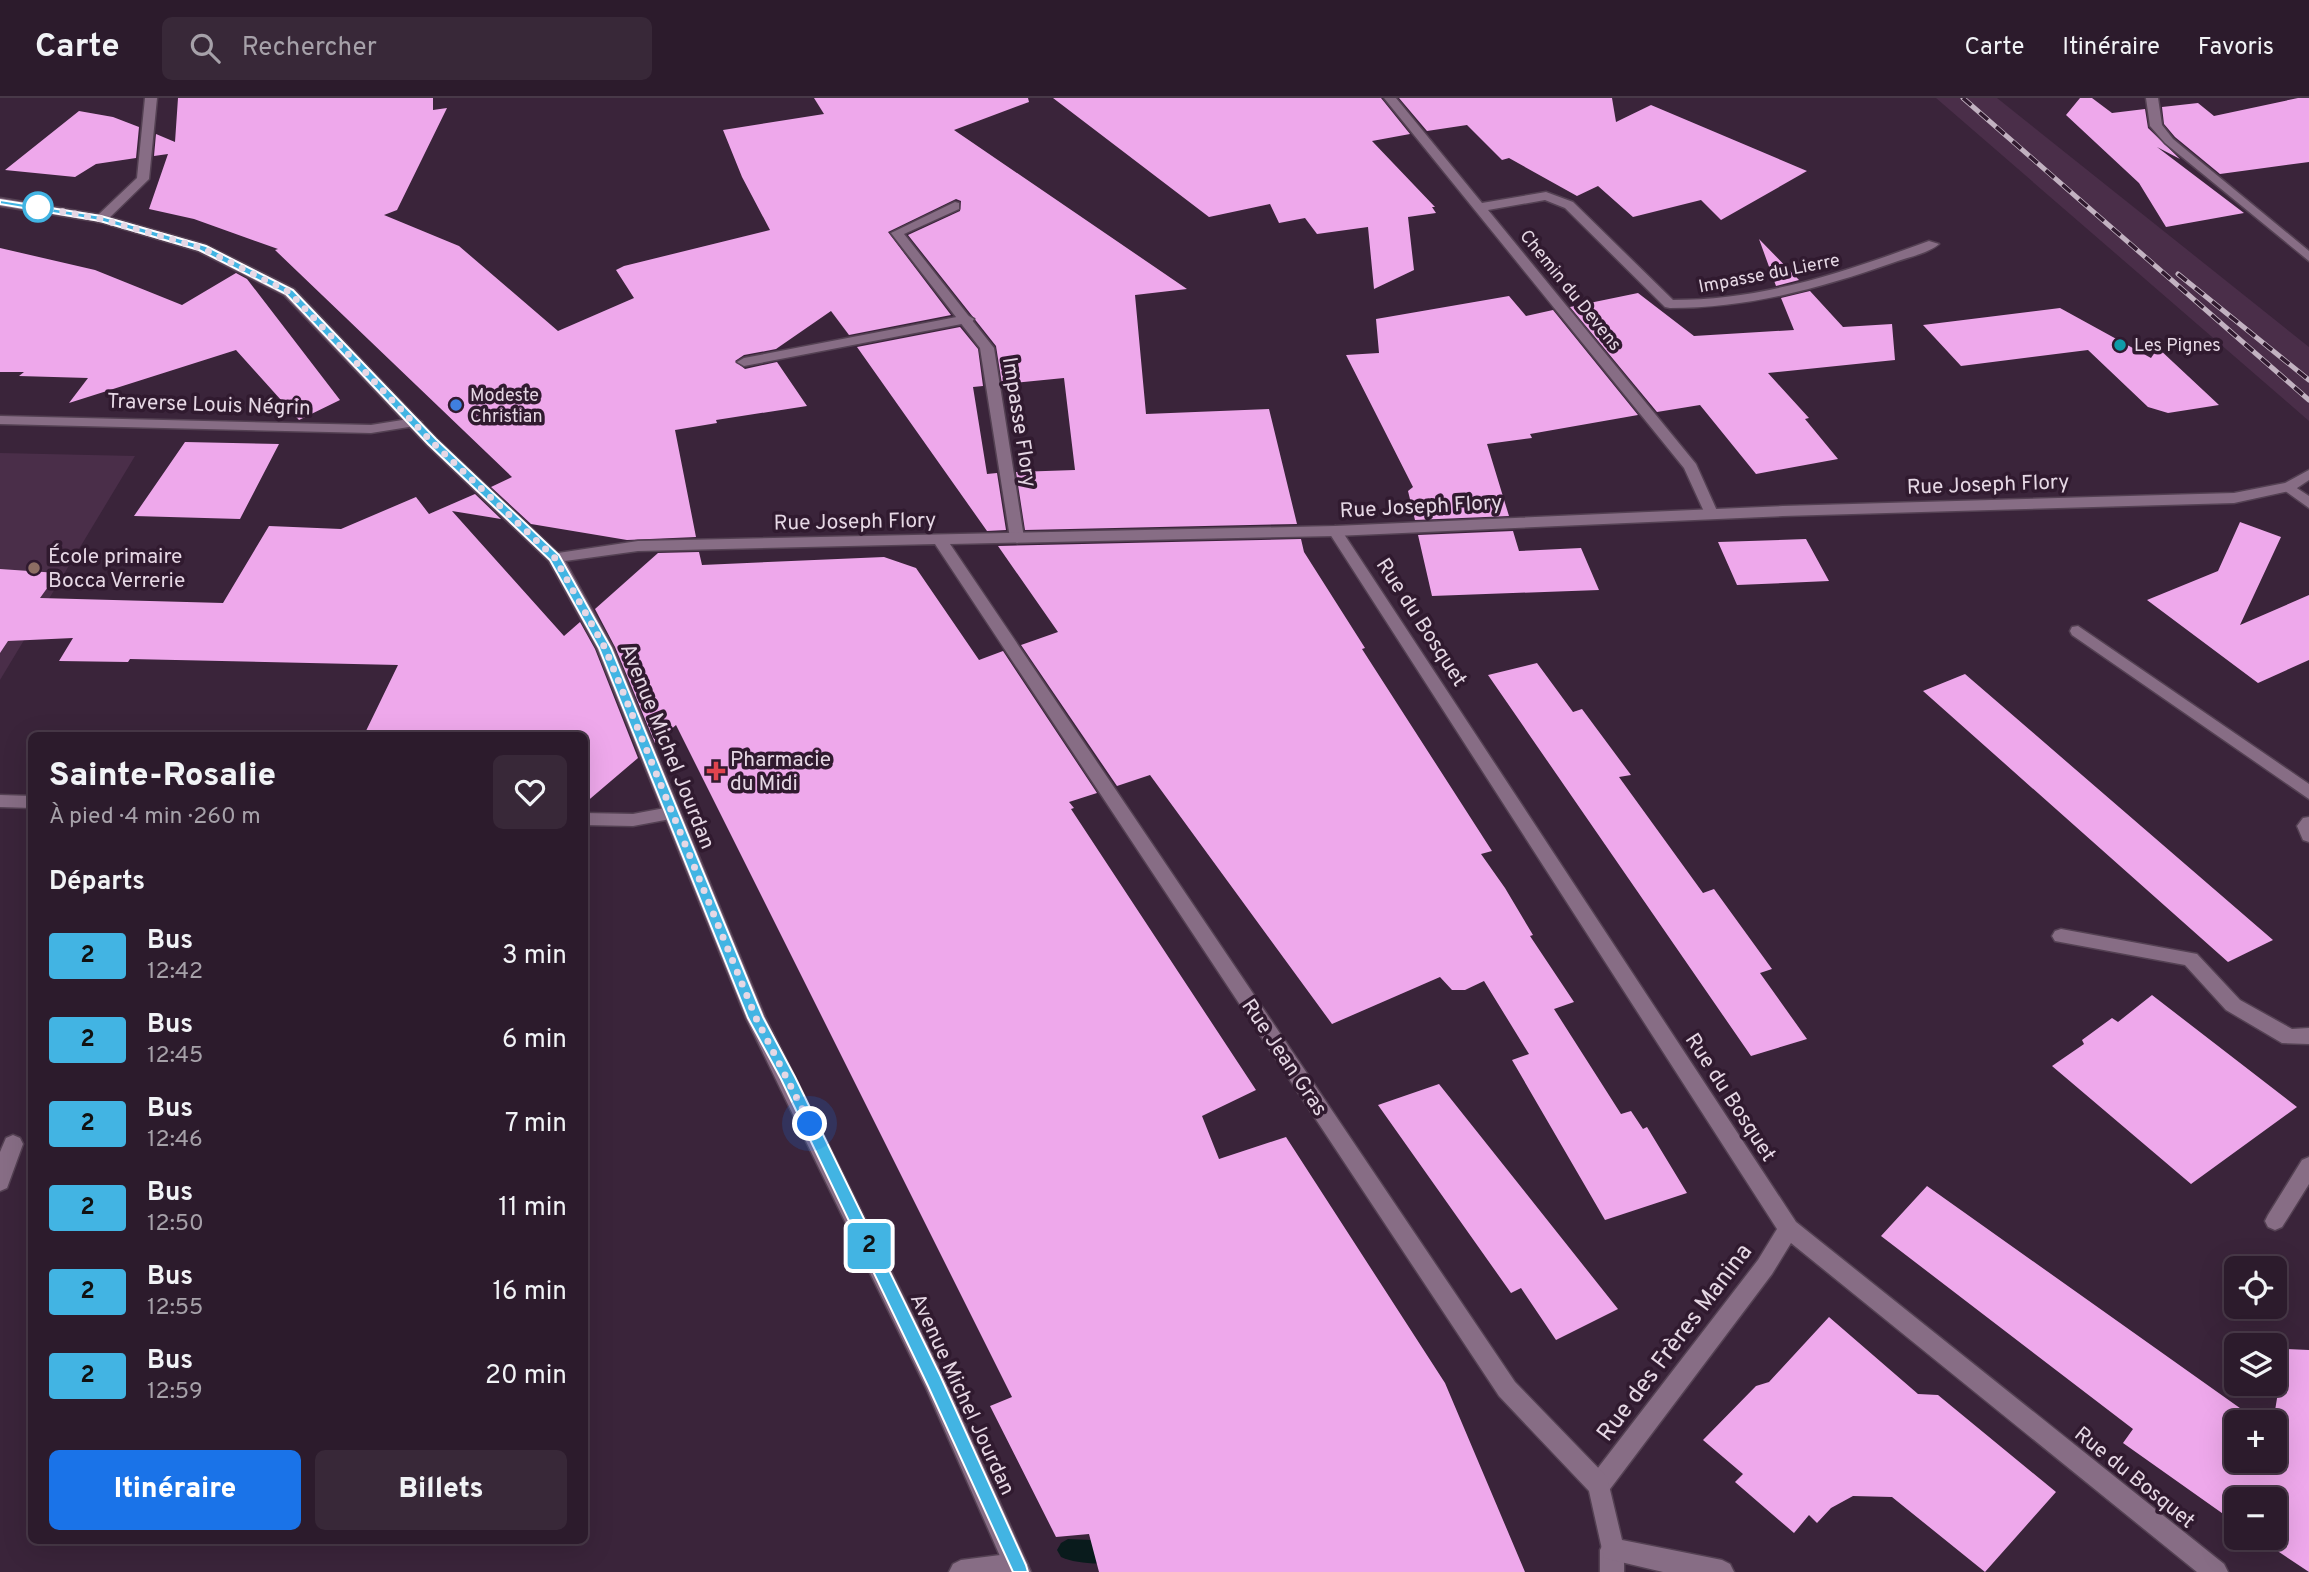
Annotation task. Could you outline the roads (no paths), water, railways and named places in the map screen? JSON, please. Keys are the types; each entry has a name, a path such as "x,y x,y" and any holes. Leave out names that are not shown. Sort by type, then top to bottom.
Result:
{"street":[{"path":"101,219 143,179 151,98"},
{"name":"Chemin du Devens","path":"1390,98 1691,467 1711,513"},
{"path":"2152,98 2156,126 2169,141 2309,257"},
{"name":"Impasse du Lierre","path":"1482,208 1546,196 1569,205 1670,304 1702,306 1832,282 1933,244"},
{"name":"Avenue Michel Jourdan","path":"0,202 101,219 202,248 289,292 432,442 555,558 605,648 670,813 756,1018 788,1077 934,1381 1017,1568"},
{"name":"Impasse Flory","path":"955,206 897,233 967,319 987,348 1017,538"},
{"path":"744,362 967,319"},
{"name":"Traverse Louis Négrin","path":"0,419 371,429 415,422"},
{"name":"Rue Joseph Flory","path":"555,558 638,546 1335,531 1711,513 2234,498 2289,487 2309,474"},
{"path":"2289,487 2309,503"},
{"name":"Rue du Bosquet","path":"1335,531 1789,1229 2216,1572"},
{"name":"Rue Jean Gras","path":"940,540 1507,1389 1599,1485"},
{"path":"2078,631 2309,793"},
{"path":"0,801 28,802"},
{"path":"588,819 633,821 670,813"},
{"path":"2309,823 2305,826 2309,835"},
{"path":"2061,936 2190,959 2233,1005 2289,1037 2309,1036"},
{"path":"0,1182 13,1144"},
{"path":"2275,1221 2309,1166"},
{"name":"Rue des Frères Manina","path":"1599,1485 1765,1267 1789,1229"},
{"path":"1599,1485 1612,1561 1722,1572"},
{"path":"961,1572 1017,1568"}],"waterway":[{"path":"1068,1550 1115,1552"}],"railway":[{"path":"1963,98 2309,400"},
{"path":"2178,274 2309,380"}],"place":[{"name":"Les Pignes","path":"2120,345"},
{"name":"Modeste Christian","path":"456,405"},
{"name":"École primaire Bocca Verrerie","path":"34,568"},
{"name":"Pharmacie du Midi","path":"716,771"}]}
